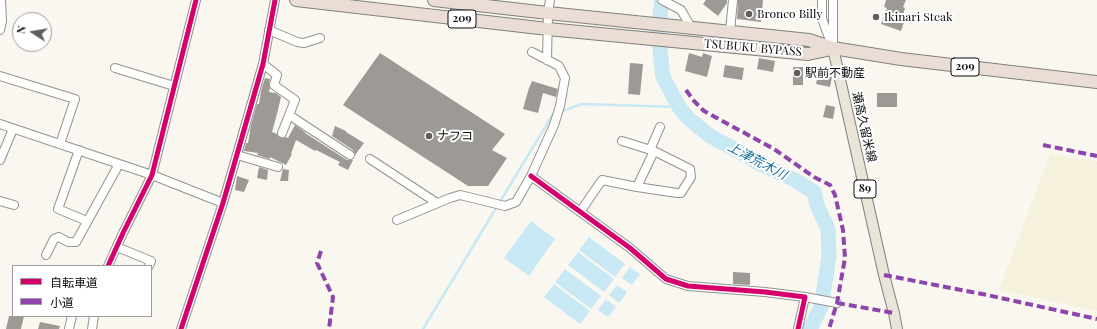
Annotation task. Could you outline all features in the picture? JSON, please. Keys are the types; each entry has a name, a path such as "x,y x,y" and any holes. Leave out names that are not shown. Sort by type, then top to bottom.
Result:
{"highway":[{"name":"TSUBUKU BYPASS","path":"296,0 548,29 808,54 833,48"},
{"name":"TSUBUKU BYPASS","path":"434,0 808,40 833,48"},
{"name":"209","path":"833,48 901,59 1097,82"}],"main road":[{"name":"瀬高久留米線","path":"833,48 897,329"}],"street":[{"path":"0,30 2,21 2,0"},
{"path":"108,265 152,175 196,0"},
{"path":"181,329 223,203 263,64 275,0"},
{"path":"547,60 548,13 550,0"},
{"path":"662,0 681,10 691,27"},
{"path":"730,32 733,0"},
{"path":"822,0 822,19 833,48"},
{"path":"833,0 833,48"},
{"path":"269,30 297,42 304,43 320,38"},
{"path":"397,220 460,195 505,206 516,202 531,176 554,125 560,106 565,78 559,66 532,52"},
{"path":"263,64 277,75 274,85 295,100 282,133"},
{"path":"114,68 174,86"},
{"path":"0,76 75,99 60,144"},
{"path":"289,115 350,155"},
{"path":"0,124 152,175 223,203"},
{"path":"637,187 660,127"},
{"path":"0,160 13,128"},
{"path":"580,212 602,180 637,187 681,193 691,177 690,169 652,150 622,141"},
{"path":"79,150 58,209 87,221"},
{"path":"237,155 278,166"},
{"path":"370,159 437,203"},
{"path":"46,255 54,239 59,237 68,242 76,242 119,164"},
{"path":"531,176 630,248 666,279 688,286 765,292 837,303"},
{"path":"0,201 14,205"},
{"path":"117,247 151,261 149,265"},
{"path":"798,329 805,297"},
{"path":"69,329 72,317"},
{"path":"92,329 94,317"}],"shaded area":[{"path":"1050,154 1097,161 1097,311 999,290"}],"water":[{"path":"531,221 555,239 529,276 504,258"},
{"path":"589,237 625,264 615,277 579,250"},
{"path":"578,252 614,279 604,292 568,265"},
{"path":"630,267 640,274 632,285 622,278"},
{"path":"565,269 601,296 591,309 555,282"},
{"path":"554,284 590,311 580,324 544,297"},
{"path":"617,285 627,292 619,303 609,295"},
{"path":"606,299 616,307 608,317 598,310"}],"building":[{"path":"706,0 727,0 727,3 718,16 703,4"},
{"name":"Bronco Billy","path":"738,0 763,0 761,22 737,19"},
{"path":"886,0 906,0 903,7 905,8 902,18 905,19 901,31 881,24 887,8 884,7"},
{"path":"380,53 505,134 492,150 507,158 488,186 468,186 343,105"},
{"path":"689,53 702,57 703,53 712,56 707,77 685,71"},
{"path":"759,58 775,61 773,72 757,69"},
{"path":"630,63 643,64 640,95 628,94"},
{"path":"725,65 744,68 742,80 723,77"},
{"path":"793,67 803,67 803,85 793,85"},
{"path":"818,75 832,77 830,87 816,84"},
{"path":"265,78 270,79 269,92 276,93 281,97 272,132 277,134 280,138 288,138 295,125 347,160 353,160 348,170 338,165 340,162 316,150 315,151 296,140 292,154 286,165 270,157 270,159 257,155 258,153 244,151 246,143 248,143 251,125 257,104 259,104"},
{"path":"532,81 558,89 556,97 543,93 538,113 523,109"},
{"path":"877,93 897,93 897,107 877,107"},
{"path":"826,105 835,107 833,119 823,117"},
{"path":"335,126 346,131 364,143 355,155 353,150 332,136"},
{"path":"259,167 268,170 267,180 257,178"},
{"path":"283,169 289,170 288,181 280,181"},
{"path":"237,176 249,180 244,192 235,190"},
{"path":"733,272 750,273 750,285 733,284"},
{"path":"9,316 24,317 21,329 6,329"},
{"path":"40,322 60,326 59,329 38,329"}],"waterway":[{"name":"上津荒木川","path":"662,0 658,32 663,77 679,107 689,119 710,136 756,162 793,179 814,192 817,205 828,229 829,257 821,307 810,329"},
{"path":"560,112 582,104 679,107"},
{"path":"423,329 555,113"}],"marked path":[{"path":"686,90 704,111 774,149 814,177 830,185 835,195 843,230 845,258 837,303 829,329"},
{"path":"1043,145 1097,156"},
{"path":"321,251 317,263 333,297 329,329"},
{"path":"884,275 987,295 1097,319"},
{"path":"837,303 894,313"}],"cycle path":[{"path":"108,265 152,175 196,0"},
{"path":"181,329 223,203 263,64 275,0"},
{"path":"531,176 630,248 666,279 688,286 765,292 805,297 798,329"}],"place":[{"name":"Bronco Billy","path":"749,14"},
{"name":"Ikinari Steak","path":"876,17"},
{"name":"駅前不動産","path":"797,73"},
{"name":"ナフコ","path":"429,136"}]}
